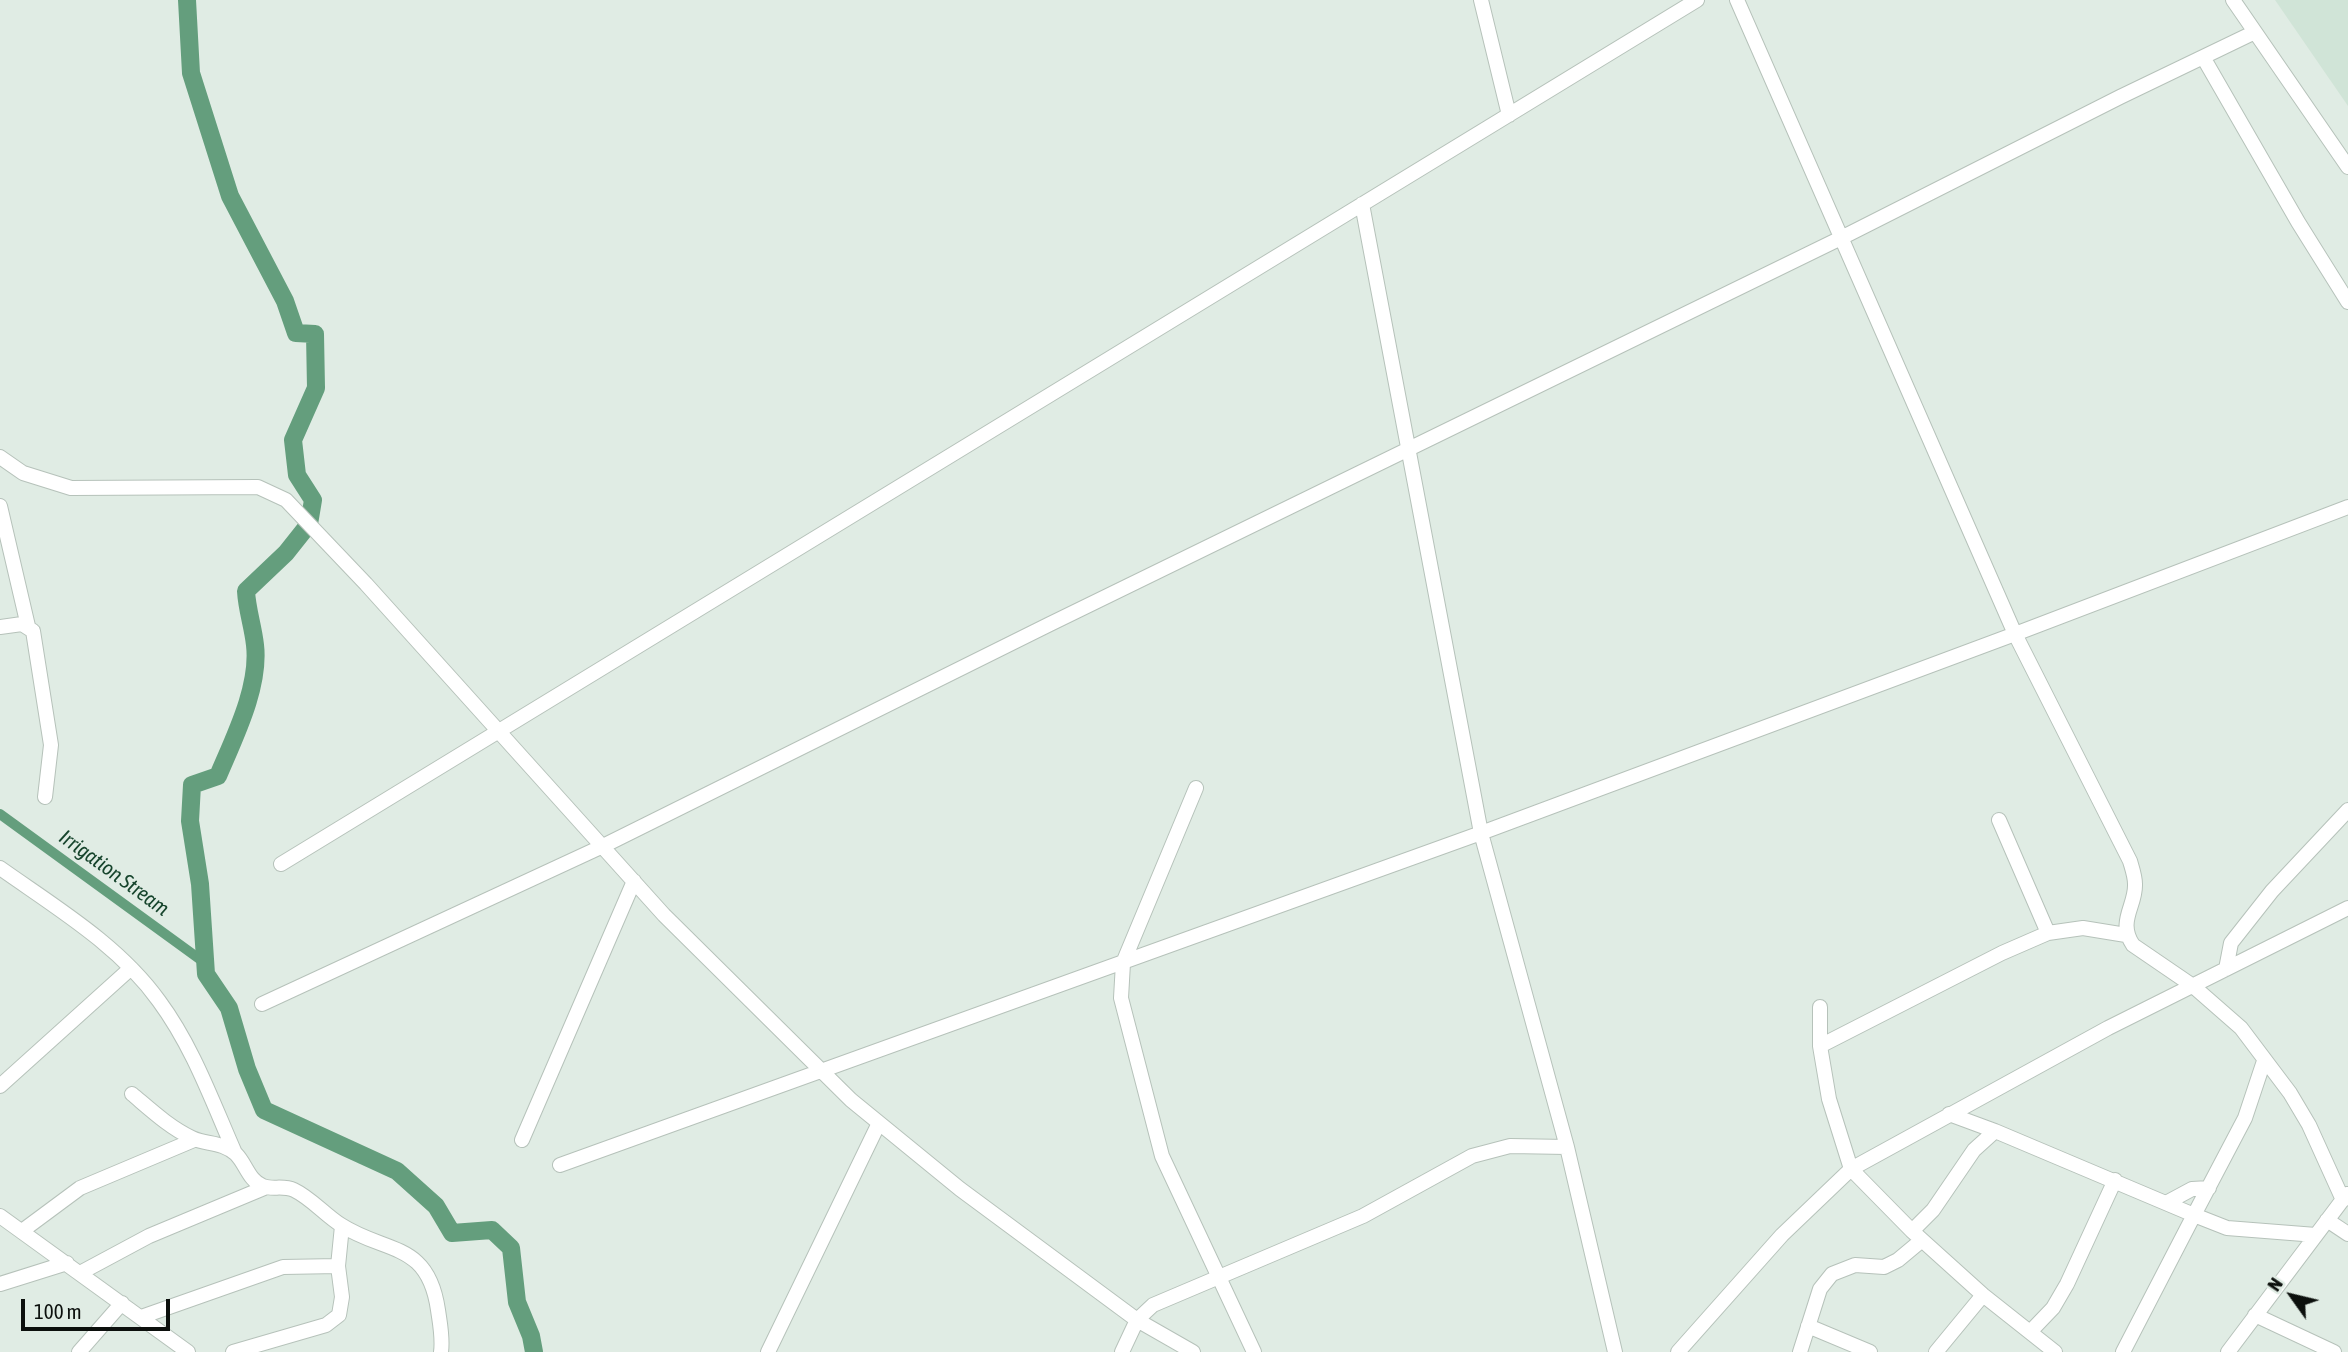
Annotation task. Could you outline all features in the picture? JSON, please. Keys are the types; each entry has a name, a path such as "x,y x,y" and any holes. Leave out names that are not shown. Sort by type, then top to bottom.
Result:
{"street":[{"path":"1481,0 1509,115"},
{"path":"281,864 1697,0"},
{"path":"1737,0 2015,634 2130,861 2136,885 2127,915 2126,935 2133,944 2193,986 2241,1028 2290,1093 2345,1197 2228,1352"},
{"path":"2233,0 2348,167"},
{"path":"262,1004 603,846 2255,32"},
{"path":"2203,57 2298,222 2348,302"},
{"path":"1362,204 1481,833 1567,1147 1615,1352"},
{"path":"0,457 23,473 71,488 258,487 286,499 664,915 851,1100 960,1189 1137,1321 1193,1352"},
{"path":"0,506 28,626"},
{"path":"560,1165 1481,833 2348,507"},
{"path":"0,628 22,624 33,631 51,745 45,797"},
{"path":"1196,788 1123,963 1121,998 1162,1156 1254,1352"},
{"path":"2226,969 2231,943 2272,891 2348,810"},
{"path":"1999,820 2048,933"},
{"path":"0,868 91,933 131,968 158,999 185,1040 236,1154 253,1180 264,1188"},
{"path":"522,1140 634,881"},
{"path":"1678,1352 1782,1235 1851,1169 2108,1028 2348,908"},
{"path":"1820,1046 1940,984 2048,933 2083,928 2126,935"},
{"path":"0,1086 131,968"},
{"path":"1820,1007 1820,1046 1829,1098 1851,1169 1917,1236 1983,1295 2055,1352"},
{"path":"2123,1352 2245,1118 2264,1061"},
{"path":"132,1094 165,1123 194,1140 218,1143 236,1154"},
{"path":"1949,1114 1995,1130 2227,1228 2316,1235"},
{"path":"768,1352 879,1123"},
{"path":"1800,1352 1820,1289 1832,1274 1854,1265 1884,1267 1898,1260 1974,1150 1995,1130"},
{"path":"22,1231 80,1188 194,1140"},
{"path":"1122,1352 1137,1321 1153,1305 1363,1216 1472,1156 1510,1146 1567,1147"},
{"path":"2030,1332 2053,1308 2067,1284 2115,1180"},
{"path":"80,1273 149,1236 264,1188 281,1186 296,1191 342,1226 415,1258 426,1273 436,1296 443,1339 440,1352"},
{"path":"2166,1203 2192,1189 2209,1188"},
{"path":"0,1216 188,1352"},
{"path":"2327,1220 2348,1234"},
{"path":"233,1352 326,1325 339,1315 342,1297 338,1266 342,1226"},
{"path":"0,1284 67,1264"},
{"path":"141,1317 283,1266 338,1266"},
{"path":"1936,1352 1983,1295"},
{"path":"79,1352 122,1303"},
{"path":"2255,1315 2309,1345 2334,1352"},
{"path":"1808,1326 1870,1352"}],"shaded area":[{"path":"2275,0 2348,0 2348,106"}],"waterway":[{"path":"187,0 191,73 230,196 285,301 296,333 315,334 316,388 293,440 297,475 313,500 309,524 286,553 246,591 256,661 250,695 218,776 192,785 190,821 200,884 206,974 229,1008 247,1069 264,1110 397,1171 436,1206 452,1233 492,1230 511,1248 517,1302 531,1336 534,1352"},
{"name":"Irrigation Stream","path":"0,814 205,963"}]}
